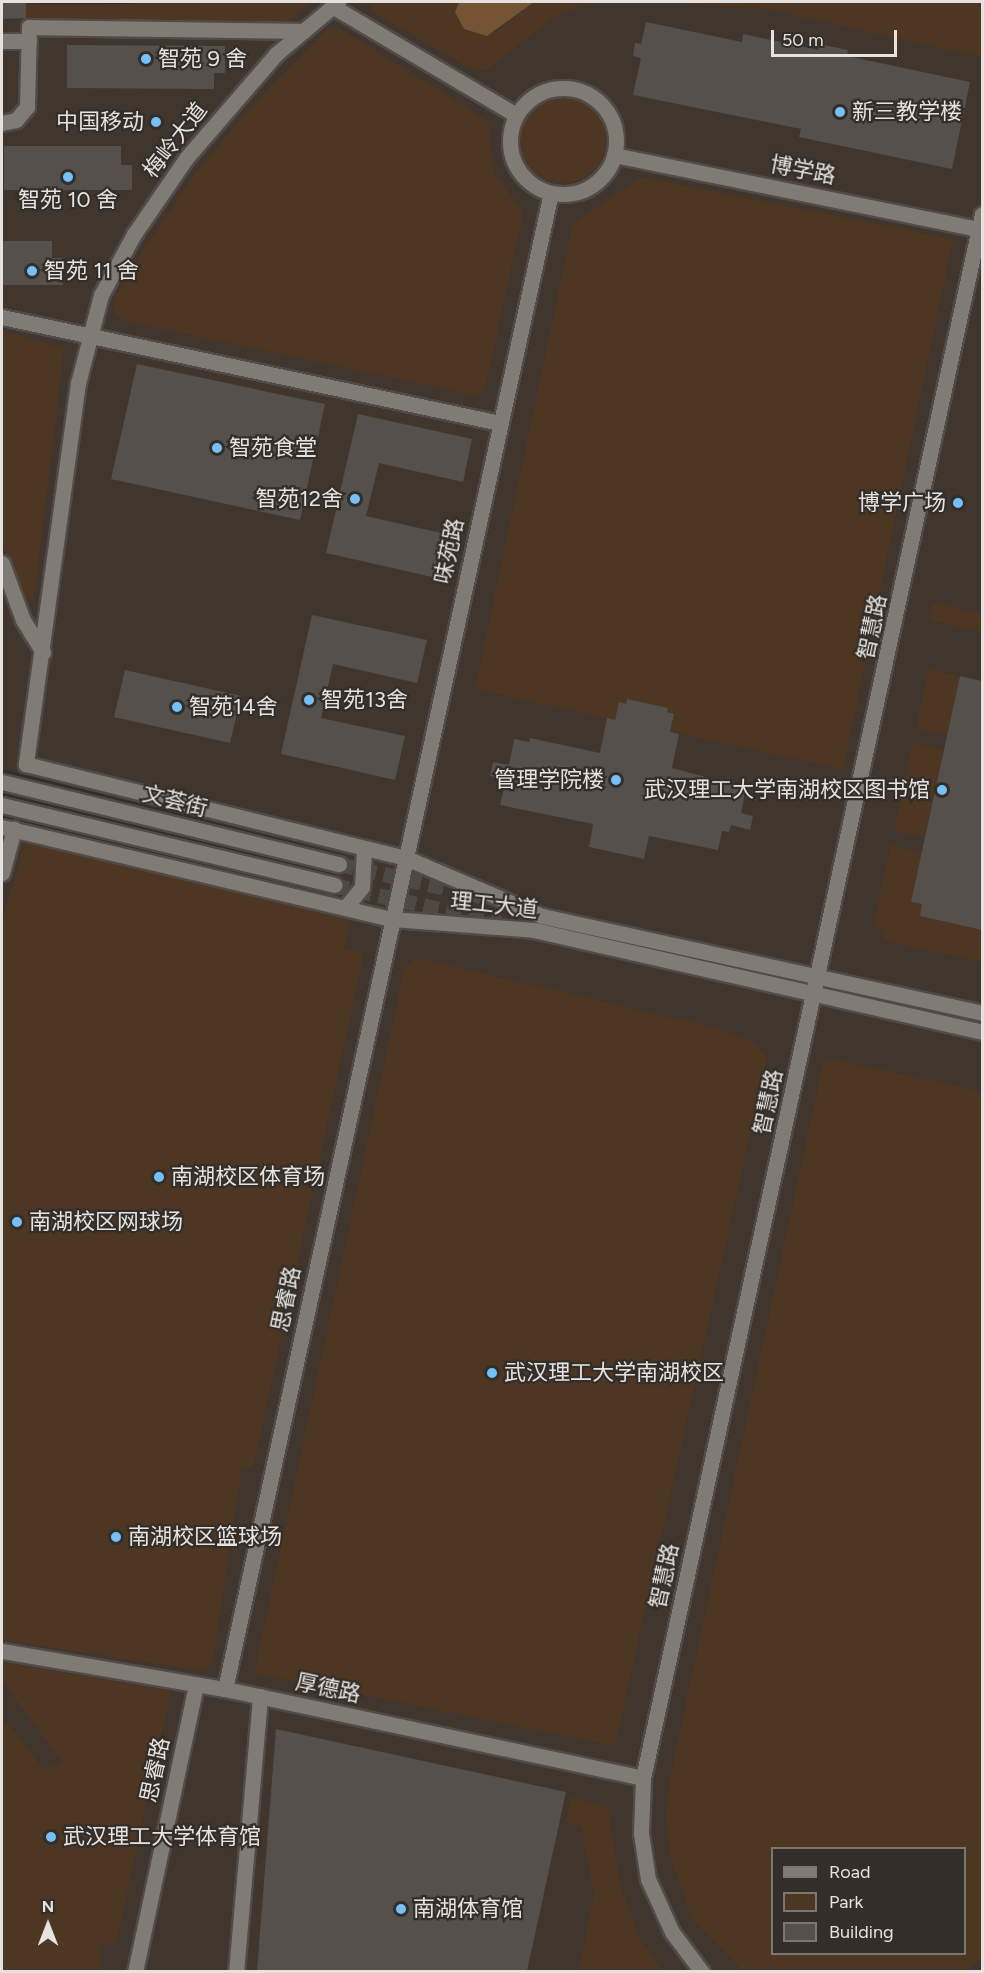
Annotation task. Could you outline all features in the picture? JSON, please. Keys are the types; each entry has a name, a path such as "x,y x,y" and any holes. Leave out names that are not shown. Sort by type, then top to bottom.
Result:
{"street":[{"name":"梅岭大道","path":"26,764 87,335 107,282 168,183 238,96 300,31 334,4"},
{"path":"334,4 516,115"},
{"path":"2,123 16,120 27,107 29,27 300,31"},
{"path":"2,41 28,41"},
{"path":"550,89 583,91 601,103 613,122 614,155 594,184 569,194 550,193 527,180 512,159 509,141 516,115 530,99 550,89"},
{"name":"博学路","path":"614,155 981,224"},
{"name":"味苑路","path":"392,919 550,193"},
{"name":"智慧路","path":"702,1971 672,1932 648,1879 641,1833 643,1778 981,224"},
{"path":"2,317 500,423"},
{"path":"2,563 23,620 43,652"},
{"name":"理工大道","path":"26,764 406,858 542,916 982,1013"},
{"name":"文荟街","path":"2,782 339,864"},
{"name":"文荟街","path":"2,805 334,885"},
{"path":"2,873 8,828"},
{"name":"理工大道","path":"8,828 392,919 524,928 814,996 982,1032"},
{"path":"345,908 362,887 364,848"},
{"name":"思睿路","path":"225,1689 392,919"},
{"name":"厚德路","path":"2,1651 225,1689 643,1778"},
{"name":"思睿路","path":"135,1971 196,1684"},
{"path":"236,1971 260,1696"}],"shaded area":[{"name":"武汉理工大学南湖校区","path":"2,2 97,6 155,2 982,2 982,1971 2,1971 2,817 331,897 341,854 2,769"},
{"path":"459,2 534,2 487,36 464,29 455,12"}],"green space":[{"path":"312,2 286,22 26,19 26,5"},
{"path":"371,2 459,2 496,32 534,2 592,2 552,18 486,71 469,68 372,12"},
{"path":"656,2 982,2 982,57 762,8"},
{"path":"328,28 343,30 488,121 494,172 523,213 485,389 479,396 125,321 114,313 114,300 131,269 194,175 253,105"},
{"path":"563,97 579,101 593,110 602,124 606,140 602,156 593,170 579,179 563,183 547,179 533,170 524,156 520,140 524,124 533,110 547,101"},
{"path":"641,177 953,239 843,769 670,732 674,714 667,712 667,708 627,699 626,704 619,703 615,720 475,689 573,223"},
{"path":"2,330 64,349 34,600 20,599 2,539"},
{"path":"933,603 982,614 982,632 929,620"},
{"path":"929,669 960,676 948,735 916,728"},
{"path":"913,743 944,750 925,837 894,831"},
{"path":"34,842 350,919 344,949 364,953 253,1469 242,1468 213,1661 204,1671 2,1640 2,920 24,847"},
{"path":"891,845 922,852 912,902 922,904 920,916 982,930 982,962 883,941 885,929 873,926"},
{"path":"417,958 716,1028 756,1043 767,1057 615,1746 254,1673 405,966"},
{"path":"824,1058 982,1091 982,1959 966,1971 743,1971 692,1918 670,1856 666,1813 670,1778"},
{"path":"2,1662 171,1691 116,1944 100,1944 100,1971 2,1971 2,1727 7,1722 44,1770 62,1762 2,1681"},
{"path":"571,1797 608,1808 621,1887 639,1937 662,1971 579,1971 594,1893 581,1826 566,1823"}],"building":[{"path":"3,2 26,2 26,18 2,19"},
{"name":"新三教学楼","path":"646,22 742,42 743,34 818,50 819,44 848,50 847,56 970,82 952,169 799,137 801,129 633,95 641,58 633,56 635,43 641,44"},
{"name":"智苑 9 舍","path":"67,45 225,46 225,73 214,73 214,89 67,88"},
{"name":"智苑 10 舍","path":"4,146 121,146 121,165 132,165 132,190 4,190"},
{"name":"智苑 11 舍","path":"2,241 52,241 52,258 62,258 63,285 2,285"},
{"name":"智苑食堂","path":"137,364 325,404 300,520 111,479"},
{"name":"智苑12舍","path":"358,414 472,439 463,482 379,463 366,516 450,535 441,579 326,553"},
{"name":"智苑13舍","path":"312,615 427,640 417,683 333,664 321,718 405,736 395,780 281,754"},
{"name":"智苑14舍","path":"125,670 241,696 230,743 114,717"},
{"name":"武汉理工大学南湖校区图书馆","path":"960,676 982,681 982,930 920,916 922,904 911,902"},
{"name":"管理学院楼","path":"627,699 668,708 667,712 674,714 670,732 679,734 672,768 746,788 741,813 753,816 750,830 731,825 729,832 722,831 718,850 649,836 644,859 589,847 593,824 500,805 506,779 490,776 493,762 509,765 514,739 529,742 530,738 600,753 607,718 615,720 619,702 626,704"},
{"name":"南湖体育馆","path":"276,1729 566,1792 527,1971 257,1971"}],"tunnel":[{"path":"339,864 487,897"},
{"path":"334,885 501,923"}],"place":[{"name":"智苑 9 舍","path":"146,59"},
{"name":"新三教学楼","path":"840,112"},
{"name":"中国移动","path":"156,122"},
{"name":"智苑 10 舍","path":"68,177"},
{"name":"智苑 11 舍","path":"32,271"},
{"name":"智苑食堂","path":"217,448"},
{"name":"智苑12舍","path":"355,499"},
{"name":"博学广场","path":"958,503"},
{"name":"智苑13舍","path":"309,700"},
{"name":"智苑14舍","path":"177,707"},
{"name":"管理学院楼","path":"616,780"},
{"name":"武汉理工大学南湖校区图书馆","path":"942,790"},
{"name":"南湖校区体育场","path":"159,1177"},
{"name":"南湖校区网球场","path":"17,1222"},
{"name":"武汉理工大学南湖校区","path":"492,1373"},
{"name":"南湖校区篮球场","path":"116,1537"},
{"name":"武汉理工大学体育馆","path":"51,1837"},
{"name":"南湖体育馆","path":"401,1909"}]}
